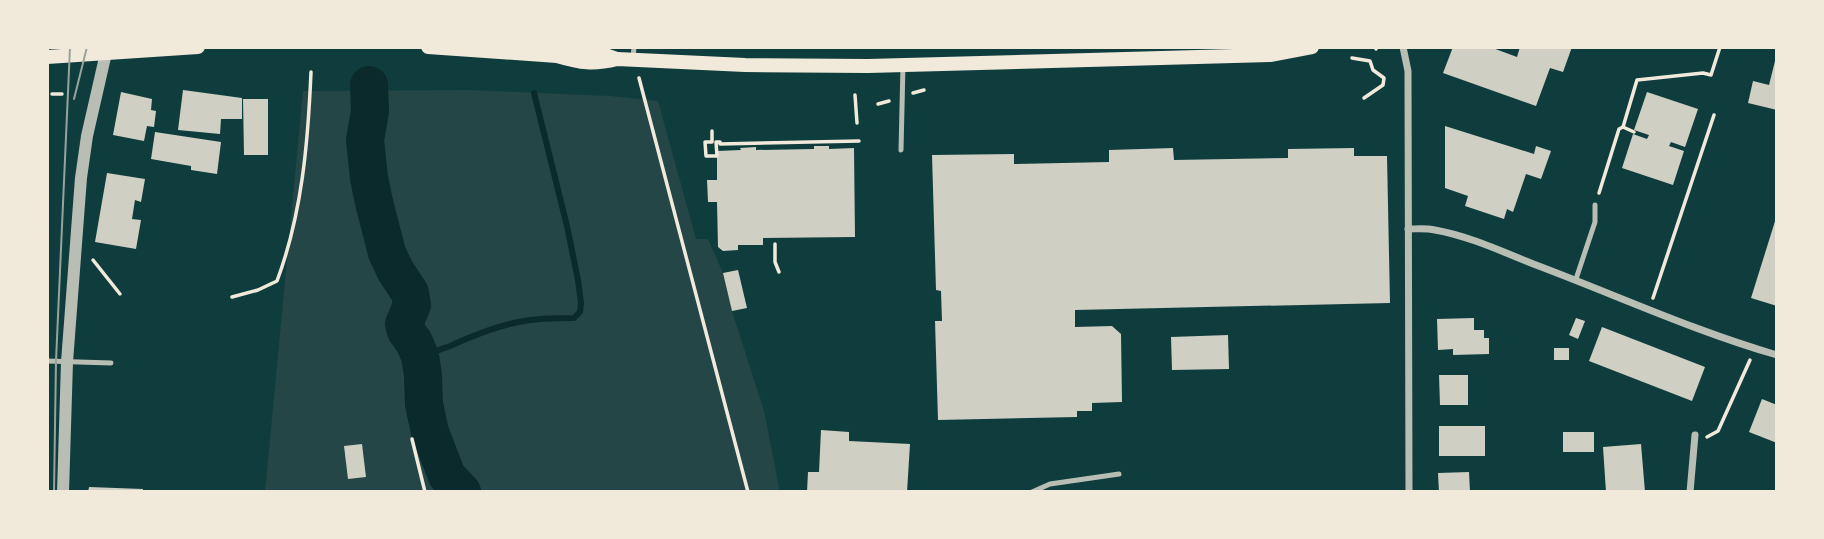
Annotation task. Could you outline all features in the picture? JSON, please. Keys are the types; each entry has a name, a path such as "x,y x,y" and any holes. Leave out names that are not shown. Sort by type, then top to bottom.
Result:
{"main road":[{"path":"47,57 107,50 198,47"},
{"path":"428,47 557,56 598,63 633,53 745,65 903,65 1269,55 1312,47"}],"street":[{"path":"1403,47 1408,71 1409,492"},
{"path":"64,492 67,362 81,178 87,136 107,50"},
{"path":"1408,229 1433,229 1457,235 1576,279 1649,310 1777,355"},
{"path":"1690,492 1695,435"}],"lane":[{"path":"901,150 903,65"},
{"path":"1576,279 1595,222 1595,205"},
{"path":"47,361 111,363"},
{"path":"1032,492 1050,484 1119,474"}],"path":[{"path":"1595,205 1637,80 1703,73 1711,75 1720,47"},
{"path":"1352,58 1370,61 1373,70 1384,78 1383,85 1364,97"},
{"path":"232,297 258,290 276,281 284,263 302,184 309,124 311,72"},
{"path":"643,89 748,492"},
{"path":"52,94 62,94"},
{"path":"855,95 857,123"},
{"path":"1649,310 1714,115"},
{"path":"1623,127 1634,132"},
{"path":"712,131 712,142 705,142 706,156 716,156 716,142 859,141"},
{"path":"775,244 775,262 779,272"},
{"path":"87,253 120,294"},
{"path":"1695,435 1709,437 1718,431 1755,349"},
{"path":"412,439 425,492"}],"shaded area":[{"path":"469,90 610,96 658,101 696,239 708,239 723,273 732,311 764,411 780,492 265,492 303,91"}],"building":[{"path":"1453,47 1490,47 1517,57 1520,47 1572,47 1563,72 1550,68 1536,106 1443,73"},
{"path":"1776,57 1777,110 1748,103 1753,81 1769,85"},
{"path":"183,90 242,98 242,119 221,119 220,134 178,130"},
{"path":"121,92 152,99 151,110 156,111 154,127 147,126 144,141 113,135"},
{"path":"1647,92 1698,109 1685,147 1671,142 1669,146 1684,151 1673,185 1622,168 1633,134 1647,139 1649,135 1634,130"},
{"path":"243,99 268,99 268,155 244,155"},
{"path":"1445,126 1534,154 1536,146 1551,151 1541,179 1526,174 1513,212 1507,209 1504,219 1465,206 1468,196 1445,188"},
{"path":"155,132 221,142 217,174 151,159"},
{"path":"814,146 829,146 829,149 854,148 855,237 763,238 763,245 738,245 738,250 723,251 718,247 717,202 708,202 707,180 717,180 717,151 756,147 756,150 814,149"},
{"path":"1173,148 1174,160 1288,158 1288,149 1354,148 1354,156 1387,156 1390,303 1075,310 1075,327 1112,326 1121,334 1122,402 1092,403 1092,411 1077,411 1077,417 938,420 935,321 942,321 941,291 936,290 932,155 1014,154 1014,164 1109,162 1109,150"},
{"path":"107,173 145,179 141,202 135,200 132,219 141,220 136,249 95,242"},
{"path":"1777,218 1777,306 1751,298"},
{"path":"738,270 747,308 732,311 723,273"},
{"path":"1474,318 1474,330 1484,330 1484,338 1489,338 1489,354 1453,355 1453,349 1438,350 1437,319"},
{"path":"1576,318 1585,321 1578,339 1569,335"},
{"path":"1602,327 1705,367 1692,401 1589,361"},
{"path":"1228,335 1229,369 1172,370 1171,337"},
{"path":"1554,348 1569,348 1569,360 1554,360"},
{"path":"1439,375 1468,375 1468,405 1440,405"},
{"path":"1762,399 1777,405 1777,443 1749,432"},
{"path":"1439,426 1485,426 1485,456 1439,456"},
{"path":"821,430 849,432 849,441 910,444 907,492 807,492 808,472 819,472"},
{"path":"1563,432 1594,432 1594,452 1563,452"},
{"path":"362,444 366,477 348,479 344,446"},
{"path":"1641,444 1645,492 1606,492 1603,447"},
{"path":"1469,472 1470,492 1439,492 1438,473"},
{"path":"89,487 143,489 143,492 88,492"}],"waterway":[{"path":"369,85 370,111 365,140 374,202 387,253 410,293 412,305 404,324 420,356 424,404 430,432 447,476 462,492"},
{"path":"420,360 495,328 530,320 574,318 580,312 578,280 567,226 534,93"}],"tram line":[{"path":"54,492 56,361 70,47"},
{"path":"74,99 87,47"}]}
